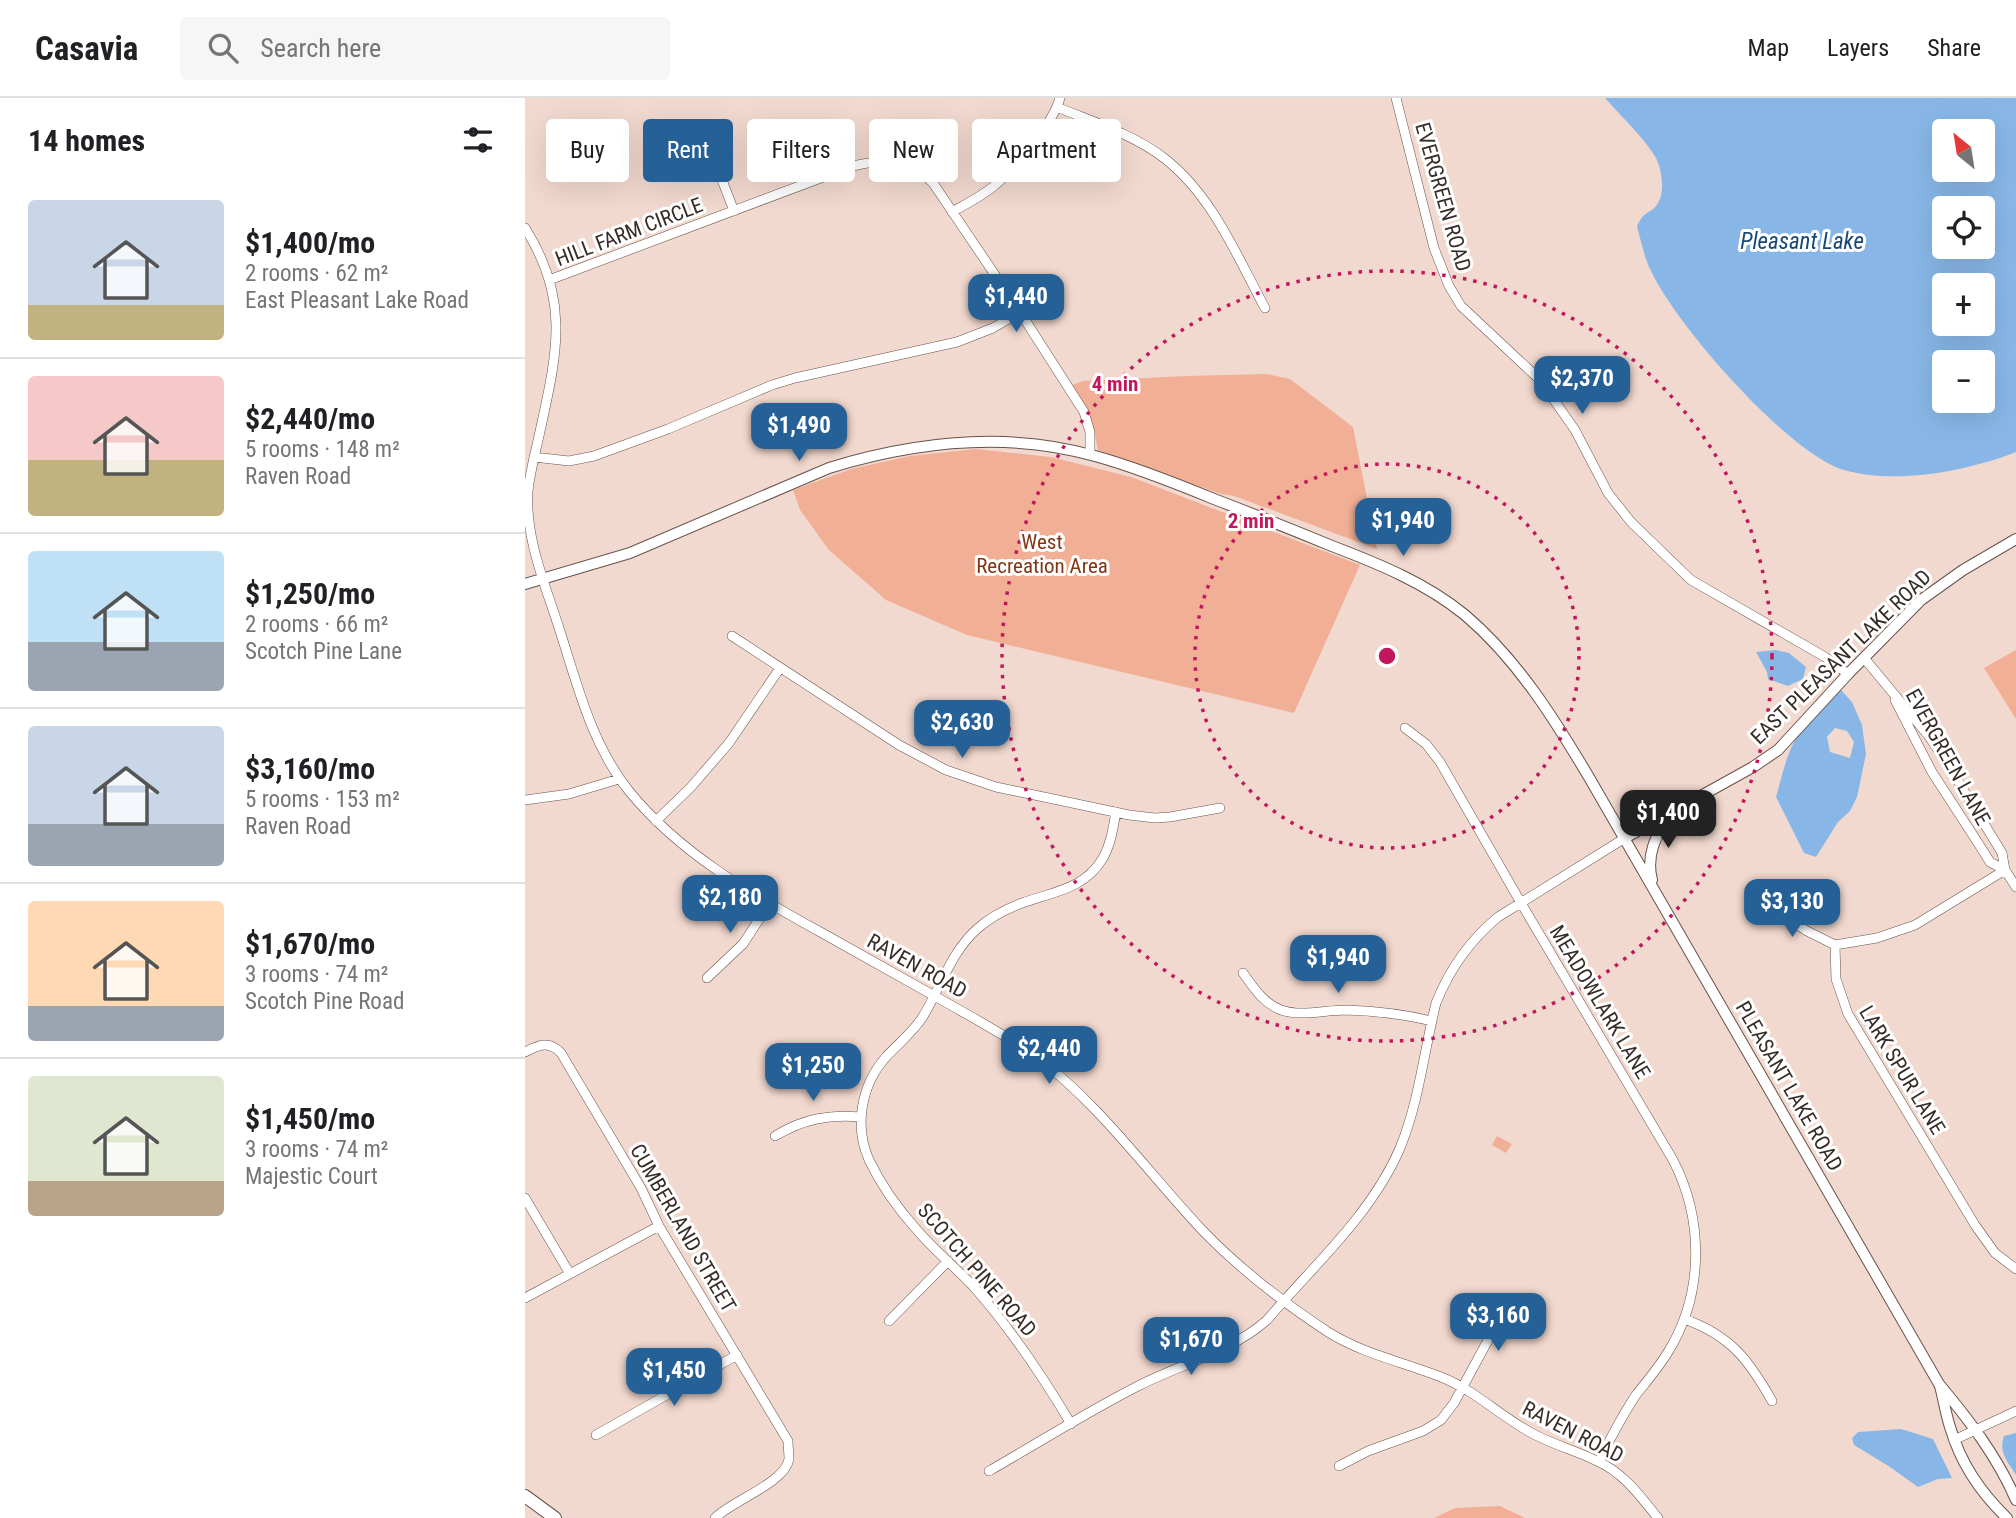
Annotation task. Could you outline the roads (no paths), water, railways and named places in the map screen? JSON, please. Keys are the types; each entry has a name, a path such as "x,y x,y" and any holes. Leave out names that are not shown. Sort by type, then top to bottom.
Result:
{"main road":[{"path":"525,1496 555,1518"}],"street":[{"name":"EVERGREEN ROAD","path":"1396,98 1434,248 1449,286 1461,306 1540,380 1575,430 1608,494 1631,523 1691,580 1825,657 1848,674"},
{"path":"952,212 980,196 1004,177 1039,135 1058,102 1164,158 1191,184 1220,222 1265,308"},
{"name":"HILL FARM CIRCLE","path":"543,579 528,511 530,478 556,356 556,318 549,281 850,166 877,161 902,164 925,175 933,183 1084,412 1090,432 1090,454"},
{"path":"723,182 734,211"},
{"path":"525,228 541,257 549,281"},
{"path":"534,457 569,461 594,456 668,429 772,385 957,342 993,328 1020,312"},
{"name":"PLEASANT LAKE ROAD","path":"525,584 630,553 829,468 882,453 937,444 976,442 1024,444 1090,454 1152,474 1375,563 1422,585 1486,634 1532,689 1565,737 1940,1384 1976,1430 2016,1500"},
{"name":"EAST PLEASANT LAKE ROAD","path":"1283,1299 1368,1204 1391,1167 1408,1124 1443,986 1461,955 1485,929 1521,903 1625,838 1753,767 1777,750 1903,617 1941,584 2016,539"},
{"name":"RAVEN ROAD","path":"543,579 596,737 619,779 656,821 686,848 769,904 1016,1043 1058,1075 1090,1106 1222,1249 1283,1299 1329,1332 1347,1343 1463,1387 1532,1434 1599,1461 1635,1489 1658,1518"},
{"path":"732,636 899,746 946,770 996,787 1138,817 1162,818 1220,808"},
{"name":"EVERGREEN LANE","path":"1864,658 1916,719 1947,763 2002,853 2005,870 2016,887"},
{"path":"656,821 691,787 729,743 780,668"},
{"name":"EVERGREEN LANE","path":"1890,689 1916,743 1954,807 1990,862 2005,870"},
{"name":"MEADOWLARK LANE","path":"1405,729 1426,744 1440,762 1679,1170 1692,1209 1696,1246 1693,1287 1684,1319 1669,1351 1623,1415 1599,1461"},
{"path":"525,800 569,794 619,779"},
{"path":"1655,893 1649,870 1654,844 1665,823 1681,807"},
{"name":"SCOTCH PINE ROAD","path":"1071,1424 1014,1335 971,1284 905,1216 876,1172 865,1147 861,1117 871,1078 887,1056 921,1020 956,953 977,928 1006,909 1070,888 1089,876 1108,847 1116,812"},
{"path":"1762,902 1807,931 1835,945 1877,938 1916,925 2005,870"},
{"path":"707,978 743,944 769,904"},
{"name":"LARK SPUR LANE","path":"1835,945 1836,979 1848,1014 1975,1226 1996,1253 2016,1269"},
{"path":"1243,973 1265,1000 1293,1013 1360,1010 1432,1021"},
{"name":"CUMBERLAND STREET","path":"525,1052 542,1044 550,1044 561,1053 641,1188 659,1226 788,1441 789,1461 780,1476 726,1507 715,1518"},
{"path":"775,1136 814,1118 842,1115 861,1117"},
{"path":"525,1198 570,1274"},
{"path":"525,1298 659,1226"},
{"path":"889,1321 948,1261"},
{"path":"989,1471 1139,1385 1244,1338 1267,1320 1283,1299"},
{"path":"1339,1466 1368,1451 1423,1431 1448,1412 1507,1305"},
{"path":"1684,1319 1720,1336 1738,1351 1753,1368 1772,1401"},
{"path":"596,1435 737,1355"},
{"name":"PLEASANT LAKE ROAD","path":"1940,1384 1954,1440 1982,1489 2007,1518"},
{"path":"1954,1440 2016,1411"}],"water":[{"name":"Pleasant Lake","path":"1605,98 2016,98 2016,452 1954,470 1886,476 1844,470 1821,459 1794,439 1765,414 1708,353 1664,294 1651,271 1637,226 1642,217 1659,201 1662,182 1656,158"},
{"path":"1776,650 1789,653 1806,667 1803,679 1788,686 1768,679 1756,652"},
{"path":"1841,690 1852,702 1862,725 1866,754 1857,797 1850,811 1838,822 1816,857 1804,853 1776,797 1793,744 1809,722","holes":["1835,728 1847,731 1854,742 1850,758 1830,752 1827,737"]},
{"path":"1901,1429 1933,1439 1952,1478 1938,1479 1918,1487 1854,1445 1852,1438 1858,1432"},
{"path":"2016,1433 2016,1475 2005,1457 2002,1442 2004,1436"}],"park label":[{"name":"West Recreation Area","path":"1042,554"}]}
